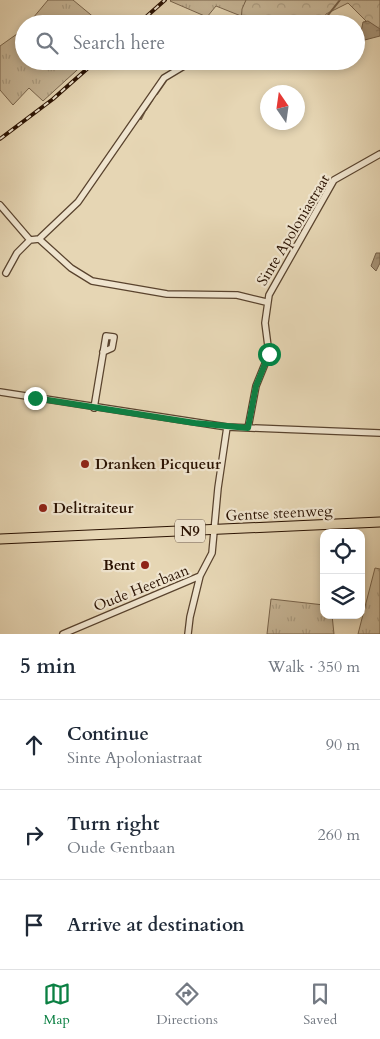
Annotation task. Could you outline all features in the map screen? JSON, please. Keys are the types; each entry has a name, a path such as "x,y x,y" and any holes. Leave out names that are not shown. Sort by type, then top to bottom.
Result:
{"main road":[{"name":"Gentse steenweg","path":"0,539 380,522"}],"street":[{"path":"6,273 18,253 30,240 39,239 71,210 164,78 176,70"},
{"name":"Sinte Apoloniastraat","path":"248,428 256,386 270,348 266,330 266,302 334,180 380,154"},
{"path":"0,205 30,240"},
{"path":"39,239 71,268 92,280 167,294 237,295 266,302"},
{"path":"94,408 103,352"},
{"path":"0,392 227,427 380,433"},
{"path":"188,634 200,576 212,553 218,488 227,427"},
{"name":"Oude Heerbaan","path":"64,634 200,576"}],"green space":[{"path":"48,0 73,0 91,15 36,15"},
{"path":"246,0 241,15 216,6 209,15 202,15 170,1"},
{"path":"246,0 380,0 380,35 365,20 365,15 360,15 348,3 326,15 242,15"},
{"path":"15,35 15,70 77,70 43,101 29,88 13,105 0,90 0,46"},
{"path":"375,568 380,569 380,634 358,634 362,619 365,619 365,607"},
{"path":"271,599 320,605 320,619 332,619 334,634 267,634"}],"water":[{"path":"368,21 380,29 380,36 365,40 365,22"},
{"path":"376,253 380,253 380,263 376,271 371,266"}],"waterway":[{"path":"328,15 340,0"},
{"path":"157,94 166,81"},
{"path":"146,110 153,99"},
{"path":"141,119 145,111"}],"railway":[{"path":"148,15 165,0"},
{"path":"0,139 53,99 86,70"}],"place":[{"name":"Dranken Picqueur","path":"85,464"},
{"name":"Delitraiteur","path":"43,508"},
{"name":"Bent","path":"145,565"}],"route":[{"path":"35,398 195,423 248,428 256,386 269,354"}]}
